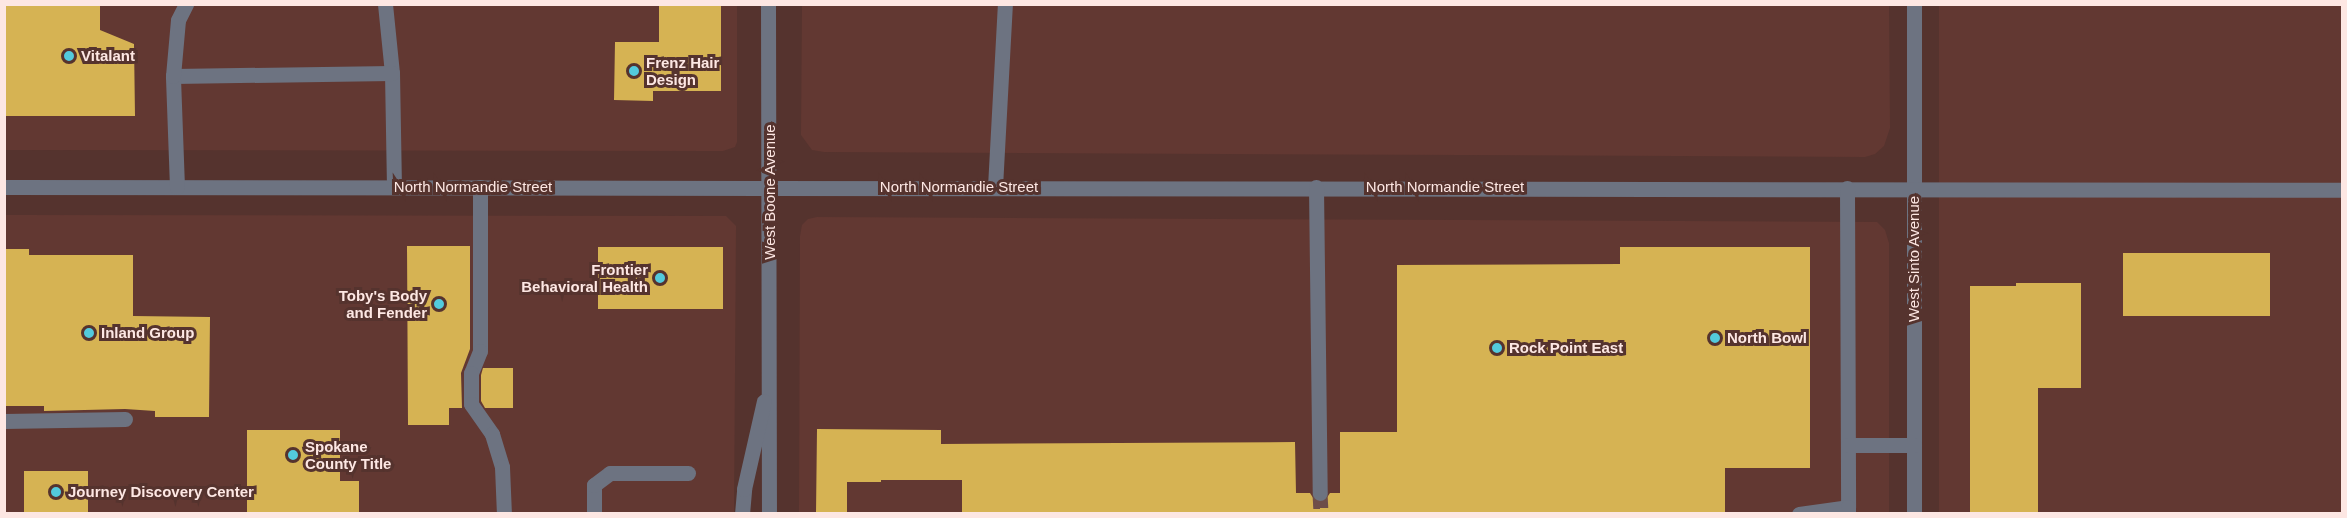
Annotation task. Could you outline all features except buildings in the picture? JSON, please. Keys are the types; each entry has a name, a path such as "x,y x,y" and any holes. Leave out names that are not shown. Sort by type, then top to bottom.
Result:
{"street":[{"path":"177,187 173,76 178,20 186,4"},
{"path":"385,4 392,73 394,187"},
{"path":"995,187 1005,4"},
{"name":"West Sinto Avenue","path":"1914,4 1914,513"},
{"name":"West Boone Avenue","path":"769,7 769,513"},
{"path":"173,76 392,73"},
{"name":"North Normandie Street","path":"4,187 2343,190"},
{"path":"480,187 480,351 471,374 471,404 492,434 502,467 504,513"},
{"path":"1316,187 1320,493"},
{"path":"1799,513 1848,510 1847,188"},
{"name":"West Boone Avenue","path":"742,513 744,489 770,372"},
{"path":"4,421 124,419"},
{"path":"1848,445 1914,445"},
{"path":"594,513 594,485 610,473 688,473"}],"shaded area":[{"path":"5,5 737,5 737,142 735,147 723,151 5,150"},
{"path":"802,5 1889,5 1890,128 1884,146 1875,154 1865,157 824,152 812,150 801,135"},
{"path":"1939,5 2342,5 2342,514 1939,514"},
{"path":"5,215 726,216 736,226 734,513 5,514"},
{"path":"817,217 1877,222 1885,230 1889,243 1889,513 799,514 800,236 802,225 808,219"}],"tunnel":[{"path":"1320,493 1321,514"}],"place":[{"name":"Vitalant","path":"69,56"},
{"name":"Frenz Hair Design","path":"634,71"},
{"name":"Frontier Behavioral Health","path":"660,278"},
{"name":"Toby's Body and Fender","path":"439,304"},
{"name":"Inland Group","path":"89,333"},
{"name":"North Bowl","path":"1715,338"},
{"name":"Rock Point East","path":"1497,348"},
{"name":"Spokane County Title","path":"293,455"},
{"name":"Journey Discovery Center","path":"56,492"}]}
